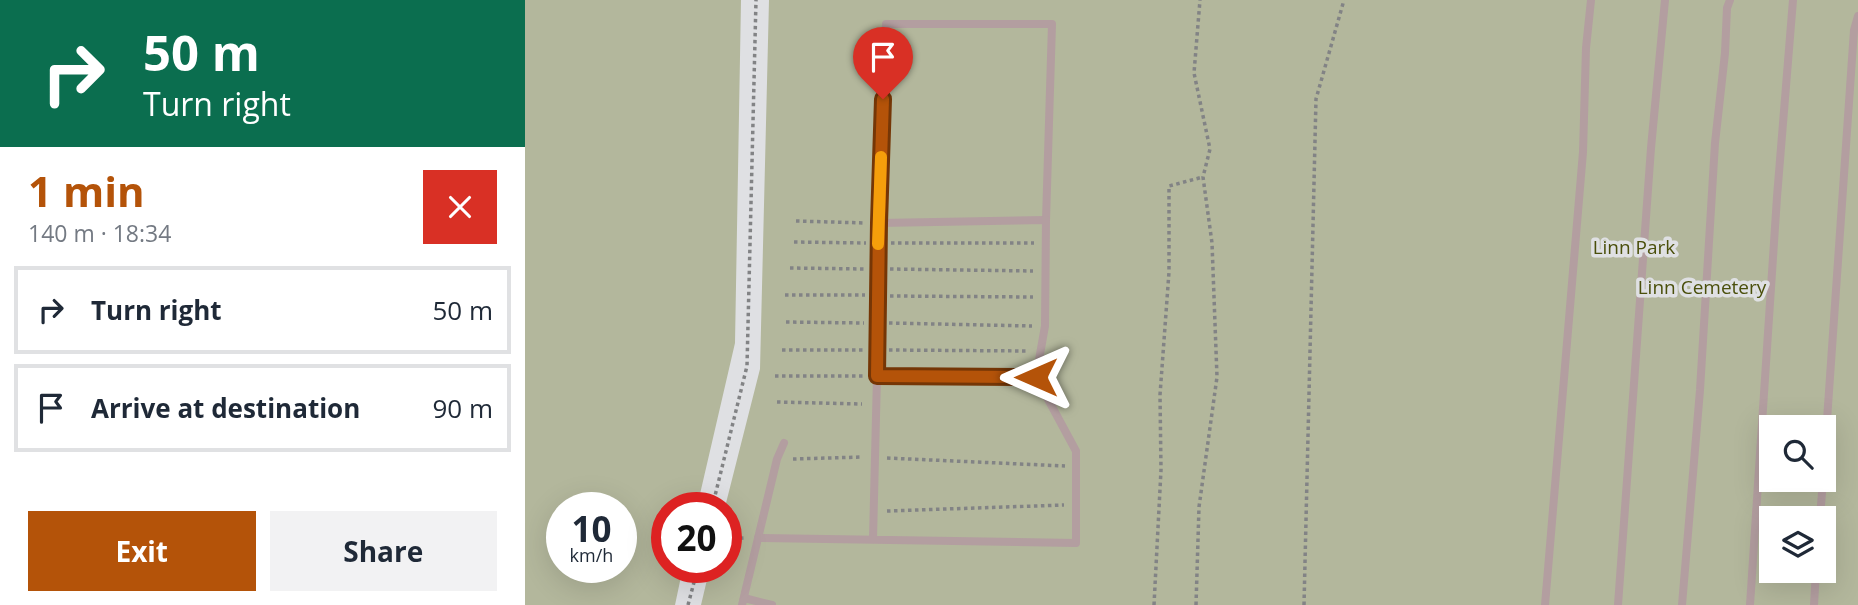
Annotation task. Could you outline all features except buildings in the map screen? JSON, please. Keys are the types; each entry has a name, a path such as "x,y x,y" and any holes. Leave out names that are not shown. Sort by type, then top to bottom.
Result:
{"lane":[{"path":"1545,605 1583,152 1586,48 1591,0"},
{"path":"1618,605 1651,148 1665,0"},
{"path":"1682,605 1700,390 1715,143 1727,8 1730,0"},
{"path":"1750,605 1793,0"},
{"path":"1827,415 1854,30 1858,16"},
{"path":"758,538 1076,543 1076,451 1036,377 1045,326 1052,24 886,24 873,539"},
{"path":"879,223 1047,220"},
{"path":"877,376 1036,377"},
{"path":"772,605 743,602 777,459 784,443"},
{"path":"1814,605 1815,583"}],"path":[{"path":"716,492 747,366 755,0"},
{"path":"1195,605 1199,507 1217,377 1212,243 1203,177 1210,149 1194,74 1200,0"},
{"path":"1304,605 1316,99 1344,0"},
{"path":"1154,605 1161,470 1160,395 1169,272 1169,186 1203,177"},
{"path":"796,221 879,223"},
{"path":"794,242 1046,243"},
{"path":"790,268 1046,271"},
{"path":"785,295 1045,297"},
{"path":"786,322 1045,326"},
{"path":"782,350 1041,351"},
{"path":"775,376 877,376"},
{"path":"777,402 877,404"},
{"path":"777,459 875,457 1076,466"},
{"path":"874,512 1076,505"},
{"path":"688,605 694,583"}],"green space":[{"path":"525,0 741,0 735,343 700,492 651,492 651,583 680,583 675,605 525,605"},
{"path":"769,0 1858,0 1858,605 701,605 706,583 742,583 742,492 729,492 760,369"}],"slow traffic":[{"path":"878,244 881,157"}],"route":[{"path":"883,99 877,376 1036,377"}],"park label":[{"name":"Linn Park","path":"1634,247"},
{"name":"Linn Cemetery","path":"1702,287"}]}
